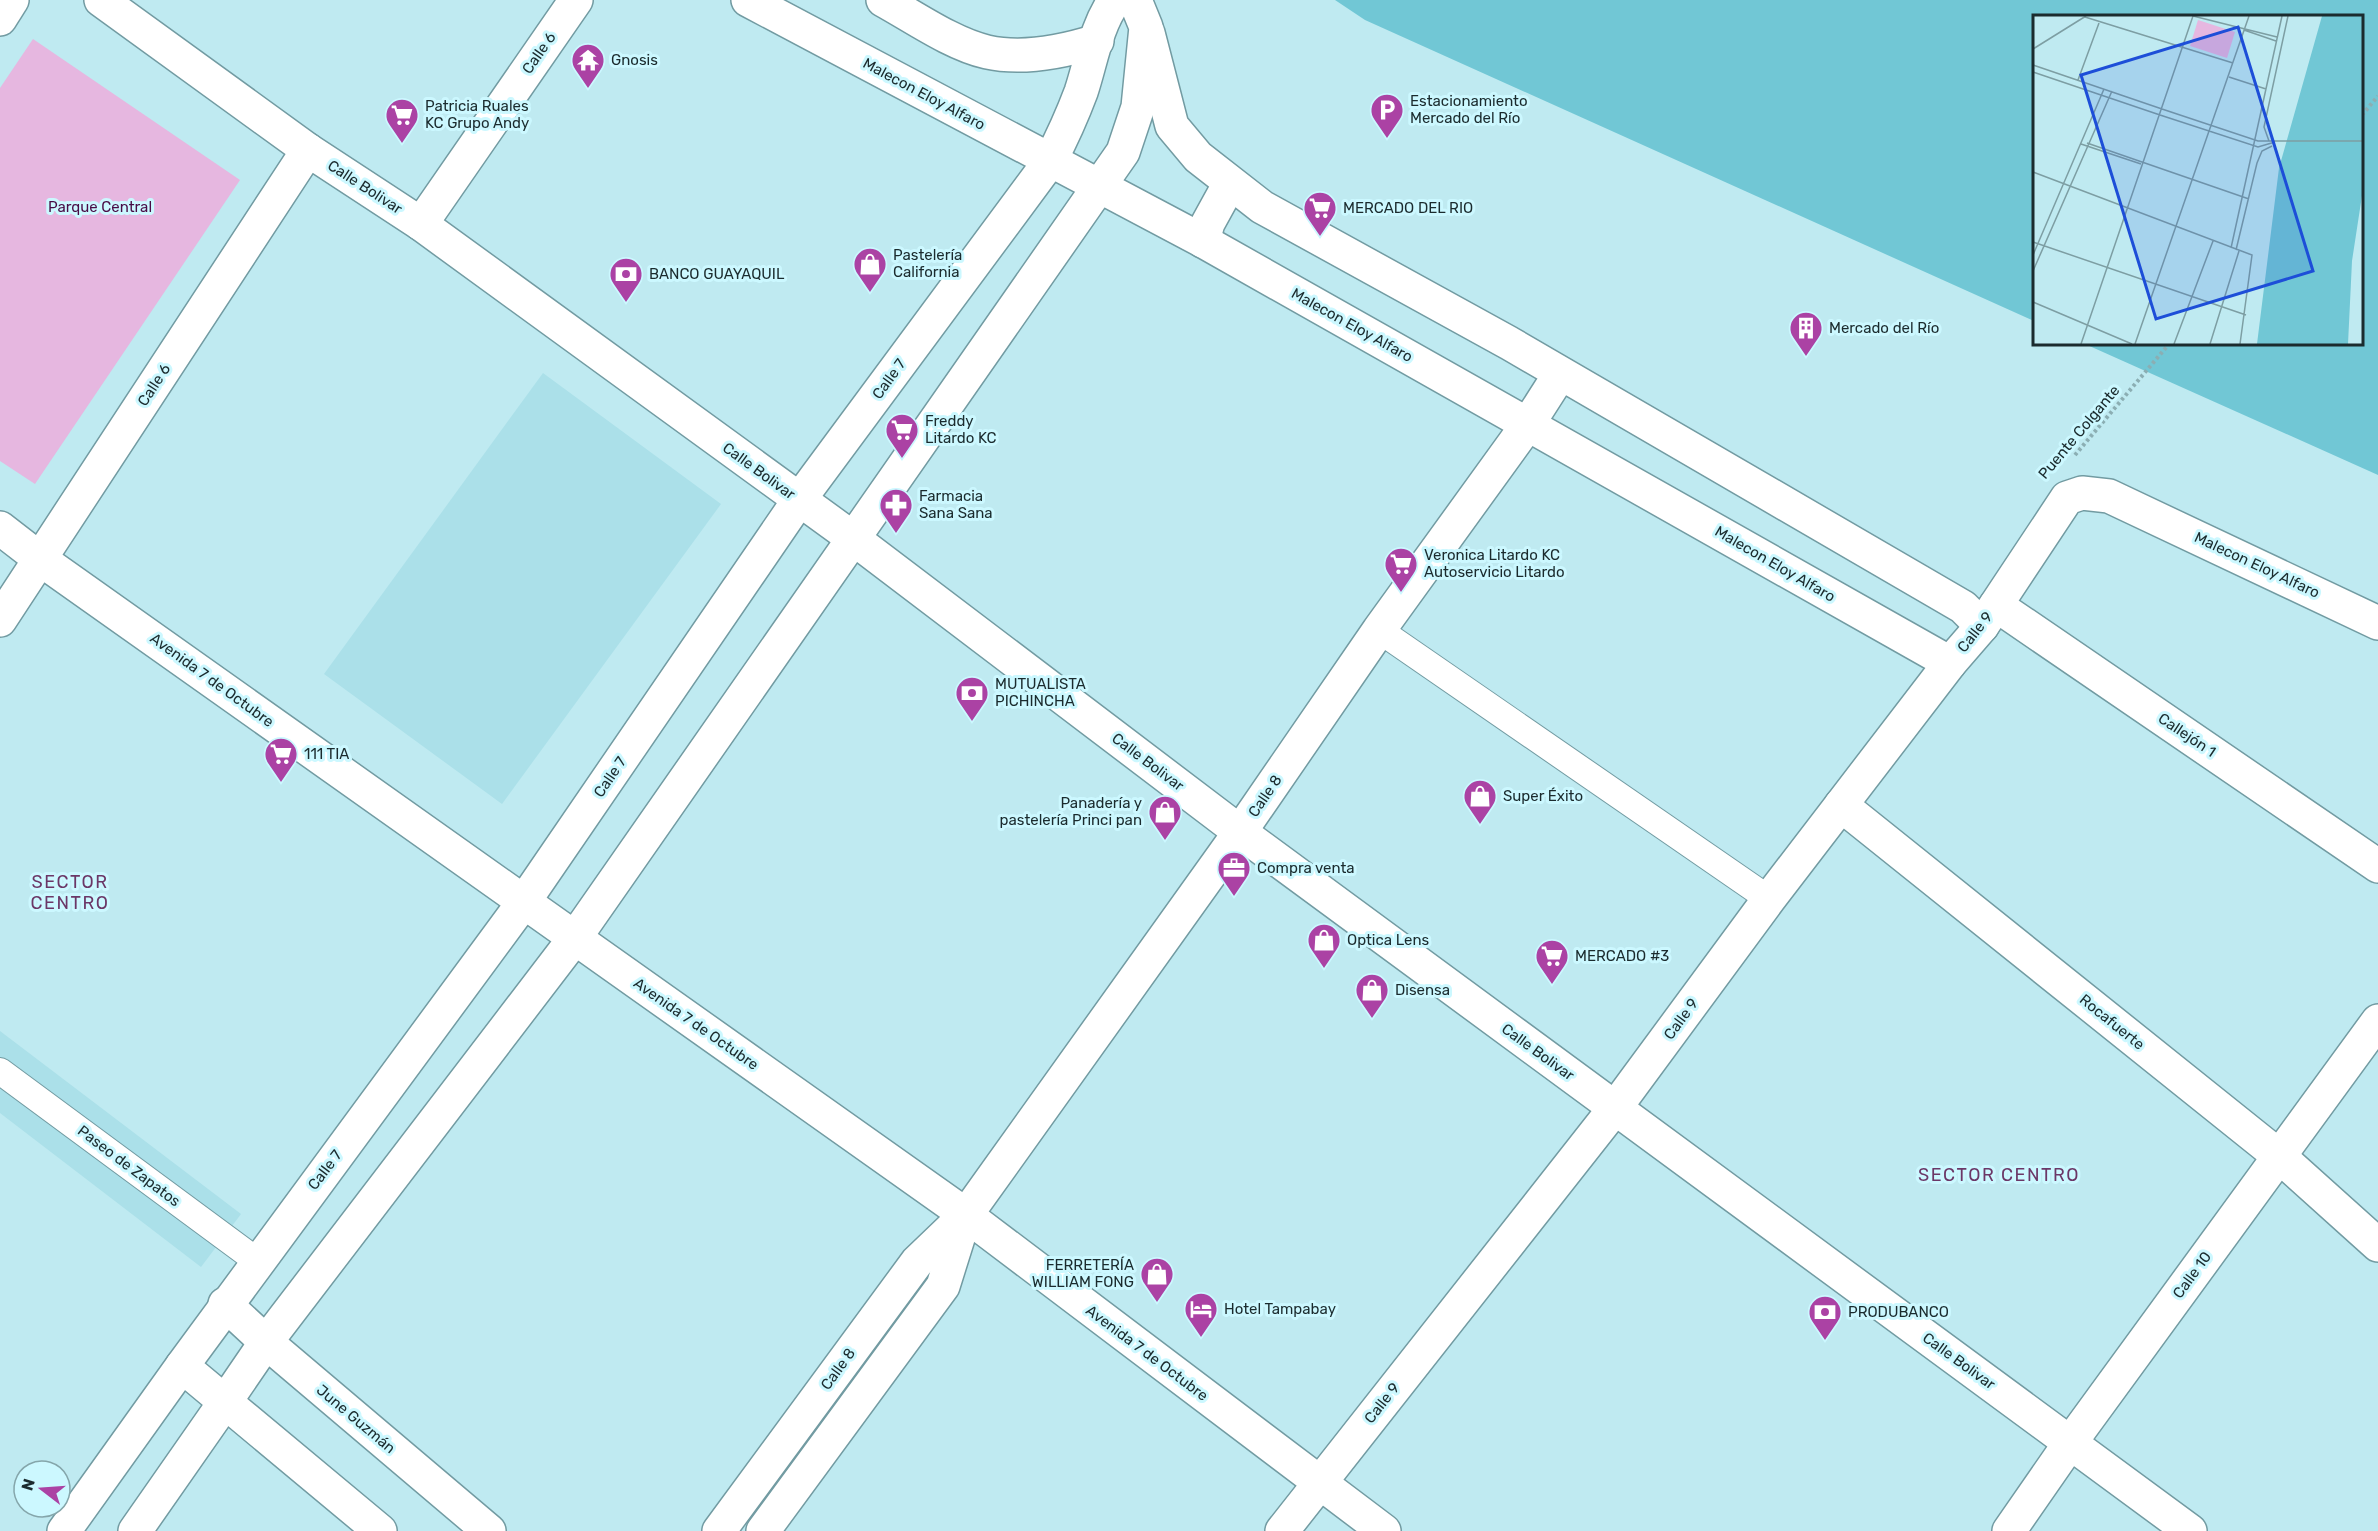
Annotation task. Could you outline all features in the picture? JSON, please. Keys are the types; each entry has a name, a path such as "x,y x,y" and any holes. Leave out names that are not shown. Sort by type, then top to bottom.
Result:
{"street":[{"path":"0,18 12,0"},
{"name":"Calle Bolivar","path":"101,0 308,150 421,224 854,539 1240,832 2190,1531"},
{"name":"Calle 6","path":"421,224 576,0"},
{"name":"Malecon Eloy Alfaro","path":"747,0 1203,241 1950,663"},
{"path":"883,0 964,44 987,52 1039,54 1066,51 1097,41"},
{"name":"Calle 7","path":"64,1531 225,1304 523,903 799,500 1050,161 1066,131 1105,14 1115,0"},
{"path":"1141,13 1172,126 1198,157 1262,207 1509,343 1962,607 1989,615"},
{"path":"135,1531 266,1342 574,939 1123,152 1138,108 1141,13"},
{"name":"Calle 6","path":"0,620 308,150"},
{"path":"1203,241 1208,223 1230,183"},
{"name":"Calle 8","path":"719,1531 917,1262 966,1215 1240,832 1379,630 1528,424 1560,374"},
{"name":"Malecon Eloy Alfaro","path":"2067,498 2082,493 2109,496 2378,623"},
{"name":"Calle 9","path":"1282,1531 1615,1108 1769,899 1989,615 2067,498"},
{"name":"Avenida 7 de Octubre","path":"0,528 40,559 523,903 966,1215 1384,1531"},
{"name":"Callejón 1","path":"1989,615 2378,866"},
{"path":"1379,630 1769,899"},
{"name":"Rocafuerte","path":"1841,805 2278,1156 2378,1245"},
{"name":"Calle 10","path":"2009,1531 2070,1443 2378,1021"},
{"name":"Paseo de Zapatos","path":"0,1071 257,1261"},
{"name":"Calle 8","path":"763,1531 943,1286 966,1215"},
{"name":"June Guzmán","path":"225,1304 266,1342 489,1531"},
{"path":"182,1366 380,1531"}],"path":[{"path":"2363,113 2378,96"},
{"name":"Puente Colgante","path":"2069,463 2168,345"}],"shaded area":[{"path":"1335,0 2378,0 2378,475 2087,345 2363,345 2363,15 2033,15 2033,321 1365,20"},
{"path":"543,373 721,504 502,804 324,674"},
{"path":"0,1031 241,1214 201,1267 0,1113"}],"green space":[{"name":"Parque Central","path":"33,39 240,180 35,484 0,461 0,88"}],"place":[{"name":"Gnosis","path":"588,89"},
{"name":"Estacionamiento Mercado del Río","path":"1387,139"},
{"name":"Patricia Ruales KC Grupo Andy","path":"402,144"},
{"name":"MERCADO DEL RIO","path":"1320,237"},
{"name":"Pastelería California","path":"870,293"},
{"name":"BANCO GUAYAQUIL","path":"626,303"},
{"name":"Mercado del Río","path":"1806,357"},
{"name":"Freddy Litardo KC","path":"902,459"},
{"name":"Farmacia Sana Sana","path":"896,534"},
{"name":"Veronica Litardo KC Autoservicio Litardo","path":"1401,593"},
{"name":"MUTUALISTA PICHINCHA","path":"972,722"},
{"name":"111 TIA","path":"281,783"},
{"name":"Super Éxito","path":"1480,825"},
{"name":"Panadería y pastelería Princi pan","path":"1165,841"},
{"name":"Compra venta","path":"1234,897"},
{"name":"Optica Lens","path":"1324,969"},
{"name":"MERCADO #3","path":"1552,985"},
{"name":"Disensa","path":"1372,1019"},
{"name":"FERRETERÍA WILLIAM FONG","path":"1157,1303"},
{"name":"Hotel Tampabay","path":"1201,1338"},
{"name":"PRODUBANCO","path":"1825,1341"}],"district":[{"name":"SECTOR CENTRO","path":"70,892"},
{"name":"SECTOR CENTRO","path":"1999,1175"}]}
